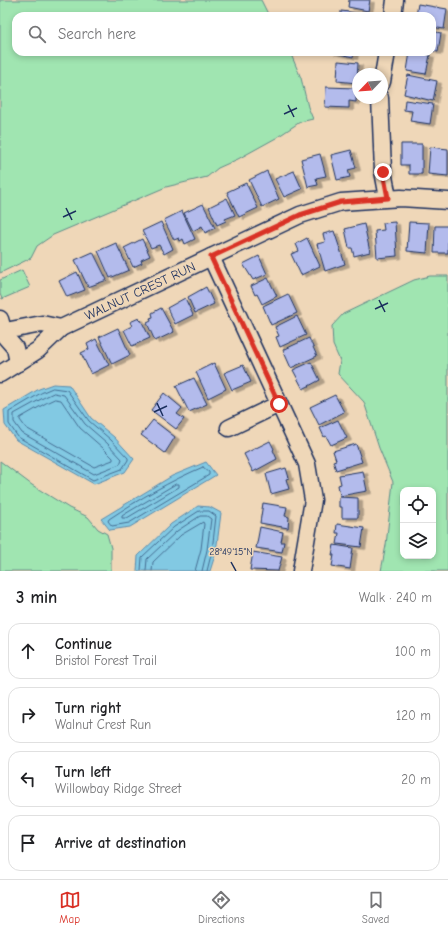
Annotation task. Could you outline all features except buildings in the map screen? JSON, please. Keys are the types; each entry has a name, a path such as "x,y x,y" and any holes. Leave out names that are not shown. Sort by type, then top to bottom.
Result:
{"street":[{"path":"394,12 395,0"},
{"path":"384,68 386,56"},
{"path":"380,104 383,172 388,198"},
{"name":"WALNUT CREST RUN","path":"0,374 38,350 61,328 300,215 341,202 388,198 448,201"},
{"path":"211,257 307,464 312,500 301,571"},
{"path":"0,328 42,324 61,328"},
{"path":"0,328 15,348 18,363"},
{"path":"229,428 279,404"}],"green space":[{"path":"0,0 261,0 267,12 12,12 12,56 292,56 301,78 308,107 313,119 300,122 276,138 218,168 207,177 166,187 53,235 37,246 31,258 0,273"},
{"path":"22,270 30,287 2,299 0,294 0,280"},
{"path":"430,276 448,276 448,571 381,571 386,545 393,482 379,448 364,402 338,374 340,361 333,345 332,326 343,314 414,280"},
{"path":"0,461 32,485 69,508 88,517 98,529 107,534 111,548 111,571 0,571"}],"water":[{"path":"53,384 69,385 91,418 114,437 134,459 125,472 94,484 16,440 5,425 4,410 39,389"},
{"path":"206,462 216,475 130,527 110,530 101,519 172,476"},
{"path":"198,506 210,507 221,513 216,552 210,571 137,571 138,556 171,524"}],"route":[{"path":"279,404 211,257 300,215 341,202 388,198 383,172"}]}
